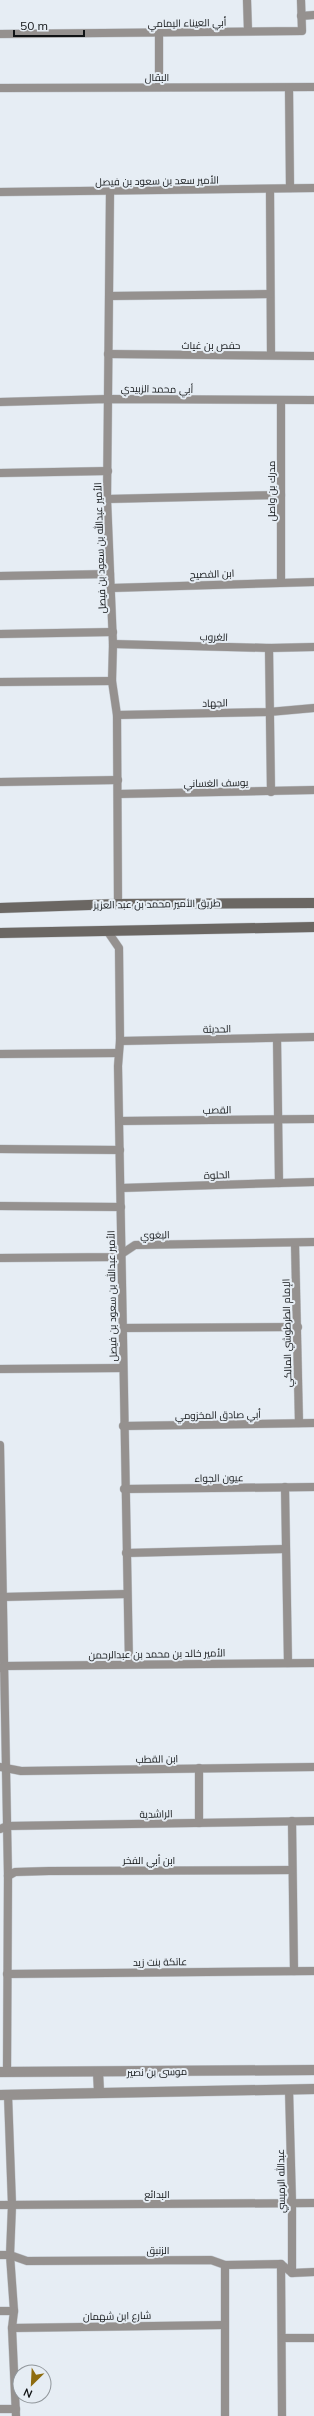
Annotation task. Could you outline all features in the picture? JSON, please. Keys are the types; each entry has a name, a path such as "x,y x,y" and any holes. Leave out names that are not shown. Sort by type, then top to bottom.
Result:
{"main road":[{"name":"طريق الأمير محمد بن عبد العزيز","path":"0,908 118,904 314,903"},
{"path":"0,933 314,927"}],"street":[{"path":"247,0 248,31"},
{"path":"301,0 301,16 314,15"},
{"name":"أبي العيناء اليمامي","path":"0,34 302,31 301,16"},
{"path":"158,87 159,33"},
{"name":"البقال","path":"0,88 314,87"},
{"path":"289,88 290,188"},
{"name":"الأمير سعد بن سعود بن فيصل","path":"0,192 110,192 314,188"},
{"path":"270,189 271,355"},
{"name":"الأمير عبدالله بن سعود بن فيصل","path":"110,192 110,296 107,398 108,499 113,632 112,681 117,715 118,904"},
{"path":"110,296 270,294"},
{"name":"حفص بن غياث","path":"108,354 314,356"},
{"name":"أبي محمد الزبيدي","path":"0,402 107,398 281,401 314,400"},
{"name":"مدرك بن واصل","path":"281,401 281,582"},
{"path":"0,473 108,471"},
{"path":"108,499 281,495"},
{"path":"0,576 110,574"},
{"name":"ابن الفصيح","path":"111,588 314,582"},
{"path":"0,634 113,632"},
{"name":"الغروب","path":"113,644 269,648 314,647"},
{"path":"269,648 271,792"},
{"path":"0,682 112,681"},
{"name":"الجهاد","path":"117,715 269,712 314,708"},
{"path":"0,782 118,780"},
{"name":"يوسف الغساني","path":"118,794 314,790"},
{"name":"الأمير عبدالله بن سعود بن فيصل","path":"108,932 119,948 120,1041 118,1053 122,1254 123,1426 129,1664"},
{"name":"الحديثة","path":"120,1041 314,1037"},
{"path":"276,1038 279,1183"},
{"path":"0,1054 118,1053"},
{"name":"القصب","path":"120,1121 314,1119"},
{"path":"0,1149 120,1150"},
{"name":"الحلوة","path":"121,1188 314,1182"},
{"path":"0,1206 121,1207"},
{"name":"البغوي","path":"0,1258 117,1257 135,1245 314,1242"},
{"name":"الإمام الطرطوشي المالكي","path":"296,1243 299,1423"},
{"path":"122,1328 298,1326"},
{"path":"0,1369 123,1368"},
{"name":"أبي صادق المخزومي","path":"123,1426 314,1423"},
{"path":"0,1445 3,1828 8,1876 3,1905 7,1974 3,1987 3,2072"},
{"path":"285,1487 288,1663"},
{"name":"عيون الجواء","path":"124,1489 314,1487"},
{"path":"126,1552 285,1549"},
{"path":"2,1597 127,1594"},
{"name":"الأمير خالد بن محمد بن عبدالرحمن","path":"2,1668 129,1664 314,1663"},
{"name":"ابن القطب","path":"3,1767 20,1771 314,1767"},
{"path":"199,1768 199,1823"},
{"path":"292,1821 294,1971"},
{"name":"الراشدية","path":"3,1828 314,1821"},
{"name":"ابن أبي الفخر","path":"8,1876 15,1872 49,1871 292,1870"},
{"name":"عاتكة بنت زيد","path":"7,1974 314,1971"},
{"name":"موسى بن نصير","path":"3,2072 314,2070"},
{"path":"98,2072 99,2092"},
{"name":"عبدالله الرميسي","path":"289,2089 292,2273"},
{"path":"0,2409 16,2412 12,2328 14,2311 10,2255 12,2205 4,2095 314,2089"},
{"name":"البدائع","path":"0,2205 314,2203"},
{"name":"الزنبق","path":"0,2255 10,2255 27,2261 211,2260 225,2265 281,2264"},
{"path":"281,2264 292,2273 314,2272"},
{"path":"281,2264 283,2338 282,2416"},
{"path":"225,2265 225,2416"},
{"path":"0,2311 14,2311"},
{"name":"شارع ابن شهمان","path":"12,2328 224,2325"},
{"path":"283,2338 314,2338"}]}
